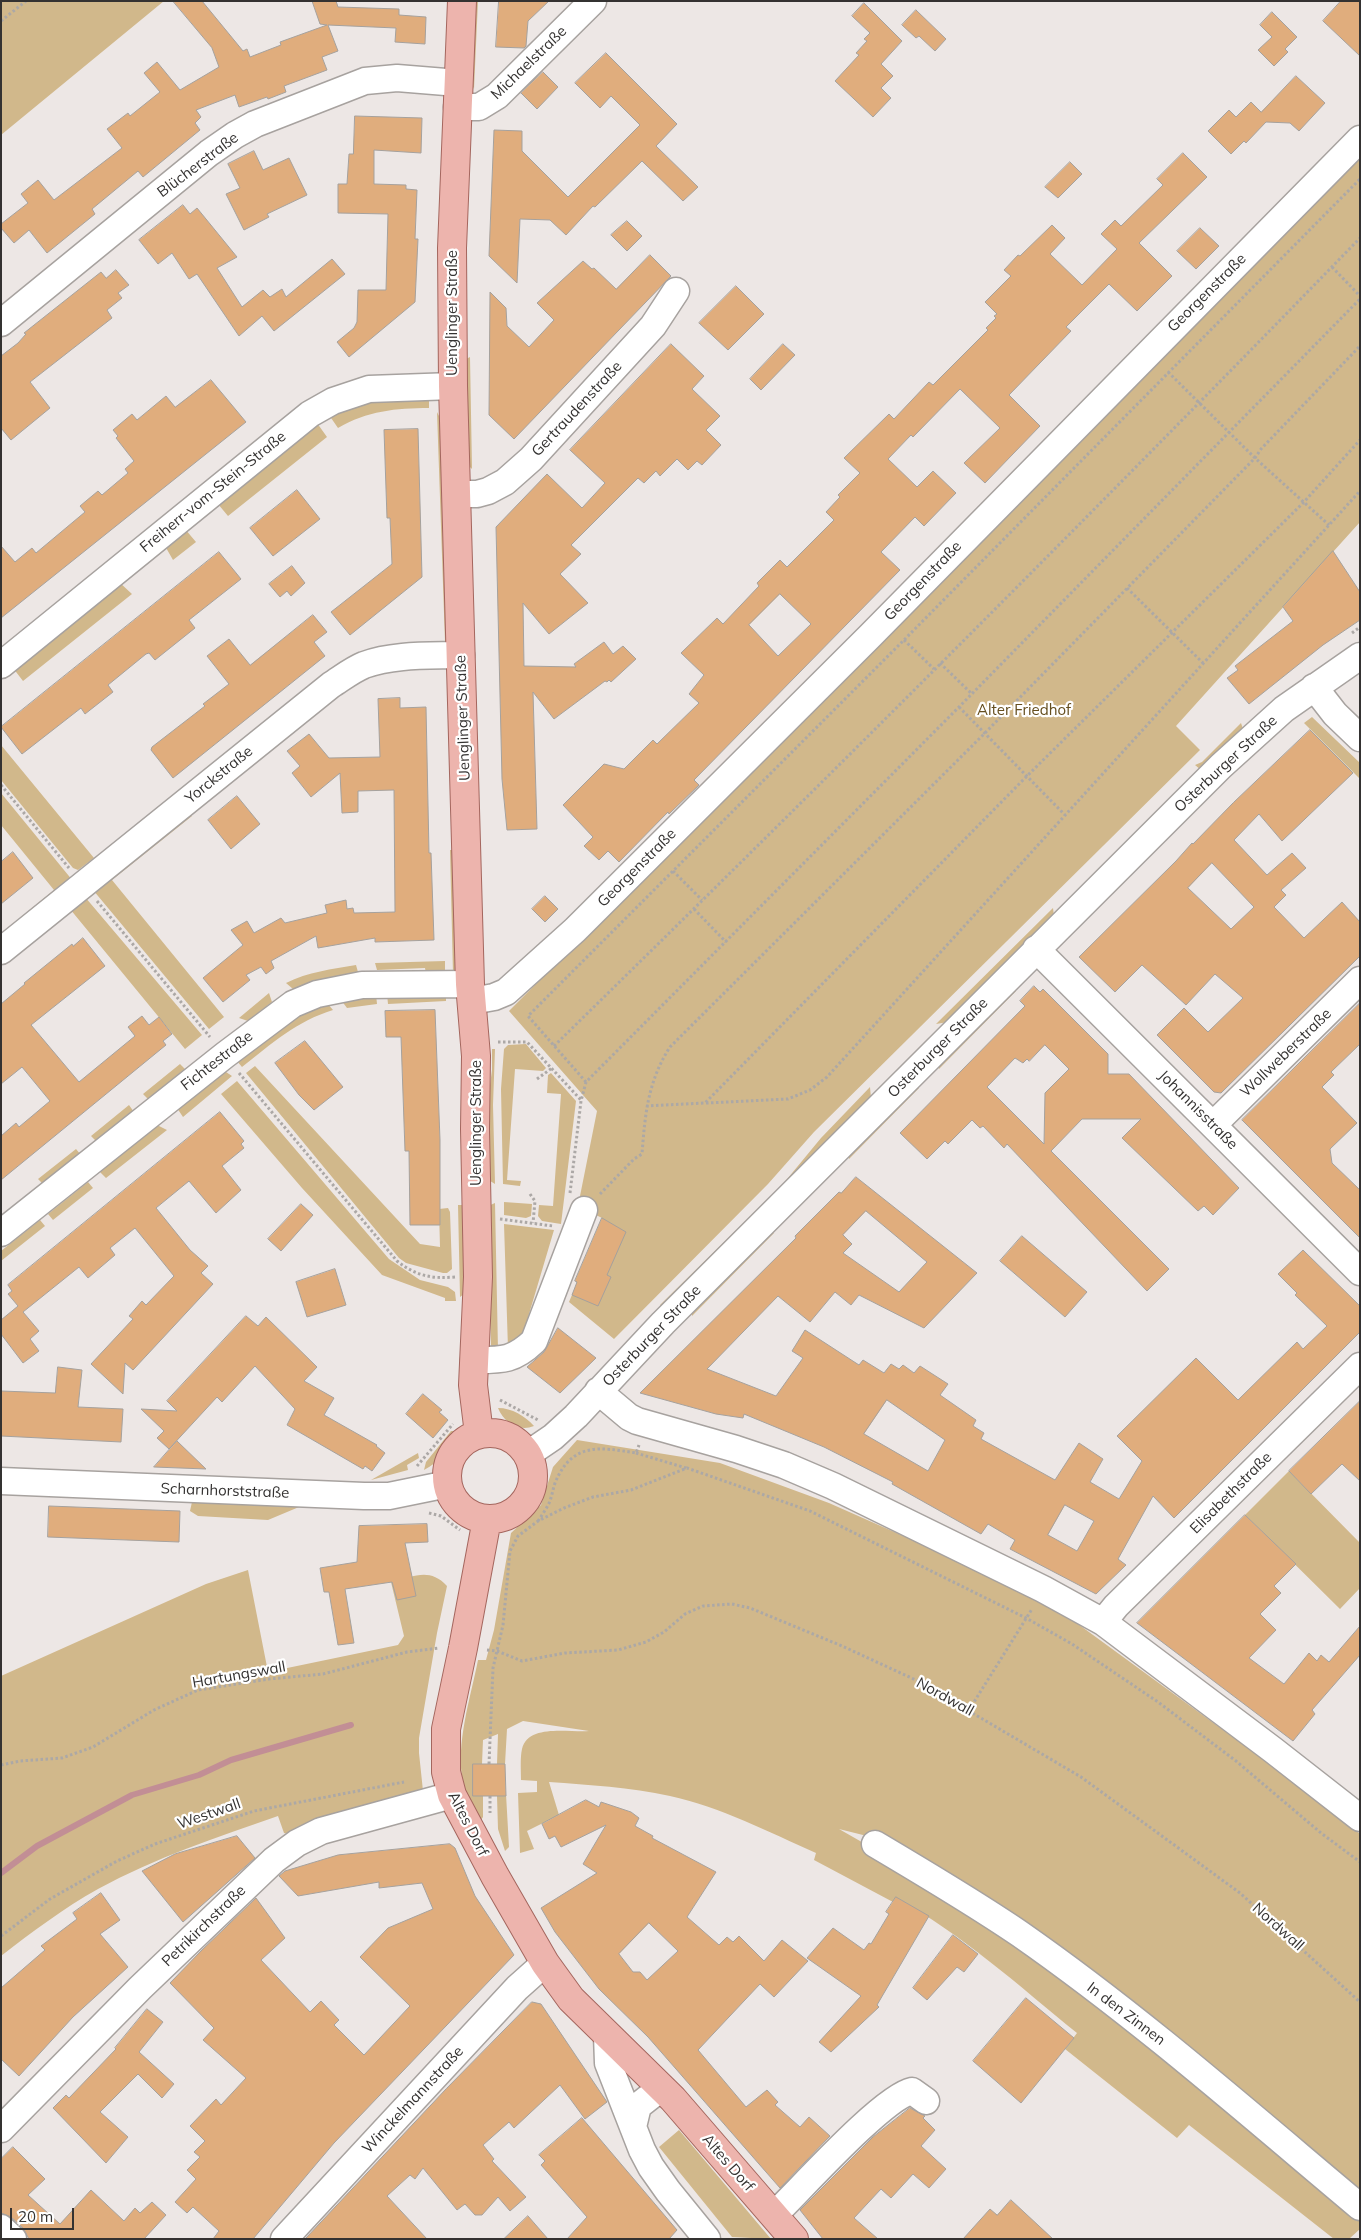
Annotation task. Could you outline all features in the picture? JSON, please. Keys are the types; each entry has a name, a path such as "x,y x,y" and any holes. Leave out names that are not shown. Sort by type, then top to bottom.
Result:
{"main road":[{"name":"Uenglinger Straße","path":"462,1 452,248 453,386 471,992 476,1042 475,1129 478,1277 473,1385 479,1434"},
{"path":"493,1433 507,1436 519,1444 528,1454 533,1467 534,1481 526,1499 512,1513 500,1518 487,1519 465,1511 451,1494 448,1484 448,1471 451,1459 458,1448 479,1434 493,1433"},
{"name":"Altes Dorf","path":"487,1519 445,1741 446,1772 452,1795 545,1963 571,1999 661,2088 794,2239"}],"street":[{"name":"Michaelstraße","path":"458,95 478,107 497,96 593,1"},
{"name":"Blücherstraße","path":"1,323 209,153 255,124 365,81 397,78 458,95"},
{"name":"Georgenstraße","path":"471,992 494,997 506,992 576,930 870,636 1056,445 1360,139"},
{"name":"Gertraudenstraße","path":"456,494 477,494 488,491 505,482 531,459 653,326 676,292"},
{"name":"Freiherr-vom-Stein-Straße","path":"1,665 310,414 334,401 369,389 453,386"},
{"name":"Yorckstraße","path":"1,951 331,685 365,665 396,658 461,655"},
{"name":"Osterburger Straße","path":"528,1454 553,1437 576,1416 664,1323 1247,740 1284,709 1360,656"},
{"path":"1314,687 1335,714 1360,738"},
{"name":"Johannisstraße","path":"1036,949 1360,1272"},
{"name":"Wollweberstraße","path":"1213,1125 1360,980"},
{"name":"Fichtestraße","path":"1,1233 276,1015 293,1004 318,994 362,985 471,992"},
{"path":"474,1360 510,1358 523,1352 534,1341 576,1205"},
{"name":"Elisabethstraße","path":"1103,1622 1116,1606 1360,1366"},
{"path":"598,1392 629,1418 784,1465 833,1486 1044,1589 1103,1622 1360,1818"},
{"name":"Scharnhorststraße","path":"1,1481 364,1496 389,1496 448,1484"},
{"name":"Petrikirchstraße","path":"1,2129 140,1988 274,1860 298,1843 321,1831 452,1795"},
{"name":"In den Zinnen","path":"875,1844 947,1886 1021,1935 1146,2028 1360,2207"},
{"name":"Winckelmannstraße","path":"284,2239 517,1988 545,1963"},
{"path":"607,2034 608,2063 651,2167 707,2239"},
{"path":"633,2127 638,2106 661,2088"},
{"path":"774,2215 862,2126 896,2098 905,2092 912,2091 926,2101"},
{"path":"1,2228 13,2239"}],"path":[{"path":"1,21 26,1"},
{"path":"586,1082 528,1016 904,640 1360,179"},
{"path":"554,1046 694,909 1200,403 1360,238"},
{"path":"576,1205 581,1101 586,1082 972,694 1360,298 1332,267"},
{"path":"576,1205 642,1154 646,1106 658,1065 670,1047 985,733 1256,458 1261,449 1360,346"},
{"path":"1168,372 1328,525"},
{"path":"705,1103 1027,776 1303,503 1360,440"},
{"path":"646,1106 788,1099 810,1090 827,1077 1360,491"},
{"path":"1127,588 1203,663"},
{"path":"904,640 934,669"},
{"path":"940,663 972,694"},
{"path":"959,707 1065,815"},
{"path":"1,785 386,1250 407,1270 435,1279"},
{"path":"673,871 703,900"},
{"path":"694,909 726,942"},
{"path":"476,1042 527,1042 581,1101"},
{"path":"537,1079 552,1068"},
{"path":"530,1194 535,1201 533,1223"},
{"path":"499,1219 554,1226"},
{"path":"636,1453 687,1468 810,1511 1026,1618 1072,1644 1158,1702 1236,1761 1321,1834 1360,1862"},
{"path":"489,1764 493,1668 503,1625 510,1551 518,1536 538,1522 564,1508 593,1497 631,1490 687,1468"},
{"path":"969,1710 1044,1589"},
{"name":"Nordwall","path":"464,1648 497,1651 522,1661 565,1653 618,1650 646,1642 664,1632 685,1614 704,1606 732,1604 750,1608 842,1646 918,1682 1081,1777 1240,1893 1360,2002"},
{"name":"Hartungswall","path":"1,1765 20,1761 62,1758 93,1747 154,1710 198,1690 269,1679 323,1674 407,1652 464,1648"},
{"name":"Westwall","path":"1,1936 50,1899 116,1861 155,1844 254,1811 410,1780"}],"green space":[{"path":"1,1 164,1 1,135"},
{"path":"474,1 478,1 474,89 471,82"},
{"name":"Alter Friedhof","path":"1360,156 1360,522 1176,726 1200,750 814,1132 768,1184 614,1339 569,1302 577,1283 575,1281 602,1218 578,1206 597,1111 509,1011"},
{"path":"470,357 472,469 467,464 466,359"},
{"path":"419,397 429,401 429,408 371,414 338,428 329,415 377,398"},
{"path":"437,412 441,420 448,638 445,642"},
{"path":"317,423 327,437 228,516 218,504"},
{"path":"185,529 196,542 173,560 165,546"},
{"path":"119,582 132,594 23,681 13,668"},
{"path":"1312,717 1360,763 1360,779 1304,723"},
{"path":"1241,723 1243,729 1201,770 1195,765 1202,762"},
{"path":"1,745 94,858 78,870 73,868 1,780"},
{"path":"1,793 73,881 24,921 21,917 54,890 1,825"},
{"path":"187,814 192,816 112,880 224,1017 209,1029 93,890"},
{"path":"450,850 454,850 460,972 453,974"},
{"path":"85,897 202,1035 185,1049 70,909"},
{"path":"1053,908 1054,916 948,1022 936,1024"},
{"path":"445,961 445,973 426,974 425,968 377,970 375,963"},
{"path":"356,965 358,972 313,982 293,989 286,983 311,974"},
{"path":"1013,988 1016,991 939,1069 938,1063"},
{"path":"269,993 272,1002 248,1021 239,1018"},
{"path":"376,994 377,1004 347,1008 341,1000"},
{"path":"387,994 446,995 446,1001 388,1004"},
{"path":"327,1003 333,1010 296,1027 242,1067 236,1060 283,1021"},
{"path":"526,1044 546,1068 543,1071 515,1069 507,1180 521,1181 520,1186 503,1184 501,1089 504,1049 508,1045"},
{"path":"492,1049 495,1049 493,1105 495,1184 487,1179 486,1115 492,1070"},
{"path":"180,1064 186,1070 149,1100 143,1094"},
{"path":"255,1066 420,1244 440,1247 439,1209 448,1208 450,1212 452,1269 447,1273 443,1273 406,1263 399,1258 246,1073"},
{"path":"223,1070 232,1076 183,1117 177,1108"},
{"path":"551,1073 576,1101 561,1224 542,1221 538,1216 539,1205 553,1206 561,1094 547,1093 548,1075"},
{"path":"237,1081 389,1259 420,1280 448,1287 455,1292 456,1301 445,1301 445,1298 382,1275 302,1188 221,1094"},
{"path":"870,1087 871,1098 662,1308 660,1305 783,1184 821,1138"},
{"path":"913,1088 919,1088 849,1159 848,1153"},
{"path":"129,1105 134,1112 97,1142 91,1136"},
{"path":"157,1125 167,1130 106,1178 100,1172"},
{"path":"76,1149 81,1155 44,1185 38,1179"},
{"path":"88,1182 93,1188 53,1220 48,1214"},
{"path":"504,1202 532,1204 531,1216 526,1218 504,1215"},
{"path":"495,1203 498,1350 491,1347 488,1206"},
{"path":"458,1205 465,1205 464,1294 460,1297"},
{"path":"40,1220 45,1226 1,1261 1,1251"},
{"path":"504,1224 554,1230 521,1341 508,1349"},
{"path":"768,1233 774,1233 692,1316 692,1310"},
{"path":"498,1408 518,1413 534,1426 523,1428 513,1425 504,1418"},
{"path":"451,1431 456,1431 448,1449 440,1459 424,1470 426,1462"},
{"path":"577,1440 720,1463 829,1503 1041,1597 1330,1808 1360,1834 1360,2193 879,1839 839,1829 888,1857 1043,1962 1360,2215 1360,2229 1349,2239 1334,2239 1189,2125 1177,2138 1065,2049 1077,2033 1012,1979 967,1944 920,1912 896,1898 893,1902 814,1860 816,1853 726,1813 689,1801 625,1788 549,1782 559,1815 527,1831 534,1849 520,1853 518,1793 537,1792 537,1781 521,1780 521,1753 526,1741 541,1732 589,1731 523,1721 507,1729 505,1764 497,1764 498,1734 483,1740 482,1764 473,1764 473,1796 483,1796 483,1817 481,1820 466,1792 461,1768 462,1737 478,1660 486,1660 494,1630 511,1533 541,1505 553,1467"},
{"path":"418,1453 419,1458 407,1465 408,1470 371,1480"},
{"path":"1289,1471 1360,1543 1360,1588 1340,1609 1245,1515"},
{"path":"192,1502 299,1504 299,1507 268,1520 198,1516 190,1511"},
{"path":"248,1570 268,1672 398,1645 404,1636 391,1582 427,1575 440,1580 447,1586 419,1738 423,1791 293,1835 284,1833 278,1816 186,1849 142,1867 85,1896 36,1929 1,1956 1,1676 206,1584"},
{"path":"506,1794 509,1847 505,1851 498,1829 497,1796 506,1796"},
{"path":"679,2130 771,2239 732,2237 659,2147"}],"building":[{"path":"173,1 202,1 243,51 247,49 250,57 281,45 280,42 327,25 320,24 312,1 336,1 338,7 399,9 399,15 426,17 425,44 395,42 396,28 328,25 338,51 322,57 327,70 284,86 286,92 268,99 267,97 239,107 235,95 196,110 201,117 195,123 200,130 143,177 138,171 92,209 95,214 47,253 29,230 14,243 1,228 1,224 28,203 21,194 38,180 54,200 122,148 107,129 128,113 130,116 160,92 144,73 157,62 180,90 219,67 212,48"},
{"path":"499,1 549,1 528,21 526,46 524,48 496,47"},
{"path":"1341,1 1360,1 1360,56 1323,21"},
{"path":"864,3 902,41 881,64 893,76 881,88 891,98 873,117 835,81 859,55 856,53 867,41 864,39 870,33 852,16"},
{"path":"916,10 946,39 935,51 919,36 916,38 902,25"},
{"path":"1272,12 1297,37 1285,49 1288,52 1274,66 1258,50 1272,37 1260,25"},
{"path":"606,53 677,124 656,146 698,187 683,201 642,161 595,207 593,206 566,235 550,220 520,219 517,283 489,256 494,130 522,131 522,151 568,197 640,125 611,96 600,108 575,83"},
{"path":"543,72 558,87 537,109 521,93"},
{"path":"1296,76 1325,103 1299,131 1290,123 1266,122 1246,143 1244,141 1231,154 1208,131 1229,110 1236,117 1251,102 1261,112"},
{"path":"355,116 422,118 421,153 374,150 374,184 406,185 406,189 417,190 415,239 418,239 415,302 349,357 337,342 354,328 357,322 358,290 386,290 388,214 338,213 338,184 347,184 349,154 353,154"},
{"path":"254,151 263,170 289,158 307,195 267,214 269,217 244,230 226,194 240,188 228,164"},
{"path":"1183,153 1207,177 1139,243 1172,276 1137,311 1109,284 1066,327 1071,331 1009,395 1040,426 985,483 964,463 1000,428 960,389 913,437 911,435 888,459 917,487 933,471 956,493 924,526 915,517 881,552 900,570 694,780 699,785 669,814 668,812 619,862 608,851 599,860 584,846 593,837 563,805 604,764 624,769 653,740 657,744 699,703 689,694 704,675 681,653 717,618 723,624 759,586 757,583 780,560 787,567 834,520 826,512 840,497 838,495 860,473 844,458 889,414 894,419 929,382 933,385 988,330 986,328 996,318 994,316 997,314 985,302 1011,276 1004,270 1018,255 1020,256 1052,225 1065,238 1050,254 1082,285 1117,249 1101,234 1115,220 1121,226 1163,185 1157,179","holes":["780,594 811,624 778,656 749,625"]},
{"path":"1070,162 1082,174 1058,198 1045,187"},
{"path":"183,205 190,214 197,208 237,257 217,268 242,307 263,290 270,297 282,289 286,297 332,259 345,274 274,331 262,316 239,336 197,274 189,279 172,253 158,264 139,240"},
{"path":"627,221 642,236 627,251 611,235"},
{"path":"1200,228 1219,246 1196,269 1177,251"},
{"path":"650,255 671,276 514,439 489,415 490,292 506,308 507,326 529,347 554,320 537,303 583,261 592,269 594,268 616,289"},
{"path":"116,270 129,285 118,293 122,298 107,310 112,318 30,382 50,408 11,440 1,428 1,356 18,343 26,334 24,333 101,272 106,278"},
{"path":"736,286 764,314 728,350 699,323"},
{"path":"671,344 704,376 692,389 720,416 706,430 721,445 702,465 697,461 688,470 677,459 660,476 656,471 644,483 638,478 571,545 581,554 560,574 588,603 549,634 523,603 524,666 576,667 574,664 604,642 613,654 623,646 636,659 611,682 609,680 605,681 554,719 533,692 537,829 507,830 502,779 496,527 547,474 582,508 605,483 570,450"},
{"path":"783,344 795,355 761,390 750,379"},
{"path":"211,380 246,422 1,618 1,546 15,562 32,548 36,553 85,512 80,506 98,491 102,495 128,473 125,469 134,461 116,438 118,436 113,430 132,414 137,420 166,396 175,407"},
{"path":"418,429 422,577 350,635 331,612 392,564 390,518 387,518 384,430"},
{"path":"297,490 320,519 273,556 250,528"},
{"path":"1333,551 1360,592 1360,620 1323,645 1249,704 1227,678 1238,670 1235,666 1293,621 1283,607"},
{"path":"219,552 241,579 189,620 195,628 155,660 149,653 146,654 108,685 113,692 85,714 81,708 22,754 1,727"},
{"path":"292,566 305,583 291,596 287,591 280,597 269,584"},
{"path":"313,615 327,632 314,642 325,656 173,778 151,750 152,747 205,706 203,704 229,684 207,656 229,639 250,665"},
{"path":"400,698 400,708 426,707 429,853 431,853 434,940 375,942 375,938 318,948 316,936 271,961 274,968 266,974 261,967 246,975 250,980 223,1002 203,978 243,945 231,930 247,921 254,933 281,918 285,923 327,913 325,905 346,900 347,909 353,908 354,913 395,912 394,790 358,791 358,812 342,813 340,773 311,797 292,773 300,766 287,751 309,734 329,758 380,757 378,699"},
{"path":"1310,730 1353,773 1282,841 1259,814 1234,840 1267,875 1292,853 1306,868 1281,890 1286,895 1274,907 1304,938 1342,902 1360,922 1360,956 1221,1093 1214,1092 1157,1035 1184,1008 1208,1032 1243,998 1215,974 1186,1005 1142,965 1115,992 1079,957 1233,803","holes":["1212,863 1254,907 1231,929 1188,888"]},
{"path":"237,796 260,824 231,849 208,820"},
{"path":"13,852 33,878 1,904 1,862"},
{"path":"545,896 558,909 545,922 532,909"},
{"path":"83,938 105,966 31,1025 79,1082 135,1036 128,1027 142,1016 149,1025 159,1017 172,1034 163,1041 166,1045 1,1180 1,1136 16,1123 19,1127 50,1101 22,1067 1,1084 1,1004 72,944 73,946"},
{"path":"1034,986 1040,992 1043,989 1108,1054 1108,1074 1129,1074 1239,1188 1213,1215 1204,1206 1198,1211 1122,1138 1141,1119 1082,1119 1051,1151 1169,1269 1147,1291 1007,1144 1004,1148 983,1126 980,1128 972,1120 948,1144 945,1141 927,1159 900,1133 1025,1006 1020,1001","holes":["1045,1045 1069,1069 1045,1093 1044,1144 987,1087 1015,1058 1023,1063 1027,1059 1029,1061"]},
{"path":"1360,1003 1360,1044 1331,1072 1334,1075 1322,1087 1357,1123 1330,1149 1332,1163 1360,1190 1360,1238 1242,1120"},
{"path":"435,1010 440,1140 440,1225 410,1225 409,1151 405,1151 401,1037 386,1037 385,1011"},
{"path":"305,1041 343,1087 314,1110 299,1095 275,1063"},
{"path":"220,1112 244,1141 241,1144 244,1148 222,1166 241,1190 216,1213 189,1181 156,1208 190,1250 208,1266 201,1273 213,1284 133,1370 125,1363 123,1394 91,1364 133,1319 129,1316 142,1301 146,1305 174,1276 135,1228 110,1248 115,1255 88,1278 79,1267 23,1312 39,1331 30,1339 39,1351 23,1363 1,1334 1,1320 18,1306 8,1294 12,1291 8,1285"},
{"path":"856,1177 977,1273 924,1328 859,1295 851,1305 835,1292 810,1322 778,1296 707,1369 776,1396 803,1358 792,1351 805,1330 859,1365 863,1360 884,1373 891,1364 899,1369 903,1365 914,1373 920,1366 948,1384 940,1395 976,1420 973,1426 984,1433 981,1439 1055,1480 1079,1443 1103,1459 1090,1482 1119,1499 1142,1461 1117,1436 1196,1358 1238,1400 1297,1342 1303,1349 1327,1326 1295,1295 1297,1293 1278,1274 1303,1250 1360,1306 1360,1332 1174,1518 1153,1496 1118,1559 1126,1565 1096,1594 1010,1549 1015,1540 988,1524 981,1534 892,1484 893,1482 824,1447 744,1414 743,1418 716,1414 640,1393 796,1238 795,1236 839,1192 841,1193","holes":["866,1211 927,1262 899,1292 843,1253 852,1244 843,1235","887,1400 945,1440 928,1471 864,1434","1065,1505 1094,1521 1077,1551 1048,1535"]},
{"path":"301,1204 313,1215 281,1251 268,1239"},
{"path":"602,1218 626,1232 607,1275 611,1277 598,1306 572,1295 577,1282 575,1281"},
{"path":"1022,1236 1087,1292 1065,1317 1000,1261"},
{"path":"335,1269 346,1305 307,1317 296,1282"},
{"path":"246,1316 258,1326 266,1317 317,1367 304,1381 334,1398 324,1415 377,1445 385,1453 372,1471 365,1466 363,1469 287,1425 295,1409 255,1366 222,1402 217,1397 169,1449 157,1438 164,1431 141,1409 177,1411 167,1401"},
{"path":"558,1328 596,1358 560,1393 527,1367 544,1352"},
{"path":"58,1367 82,1370 78,1407 123,1409 121,1442 1,1436 1,1391 55,1393"},
{"path":"423,1394 442,1410 439,1412 448,1420 433,1438 406,1414"},
{"path":"1360,1401 1360,1481 1342,1464 1311,1494 1289,1471"},
{"path":"177,1441 206,1469 154,1467"},
{"path":"49,1506 180,1511 179,1542 48,1537"},
{"path":"1245,1515 1296,1564 1274,1586 1281,1593 1260,1614 1276,1630 1249,1658 1284,1684 1309,1653 1317,1661 1321,1655 1329,1662 1360,1626 1360,1655 1312,1710 1315,1714 1293,1741 1137,1623"},
{"path":"427,1524 428,1542 405,1543 416,1596 397,1600 392,1582 345,1589 354,1643 338,1645 329,1592 324,1592 320,1568 357,1562 359,1526"},
{"path":"473,1764 505,1764 506,1796 473,1796"},
{"path":"586,1800 599,1807 601,1802 631,1812 639,1818 635,1826 653,1836 652,1838 716,1872 687,1917 719,1945 727,1937 733,1942 739,1936 764,1961 782,1940 808,1961 774,1997 760,1984 698,2050 746,2107 767,2090 778,2102 775,2105 800,2127 809,2117 830,2136 780,2188 648,2037 599,1989 555,1932 541,1908 597,1873 583,1864 606,1825 561,1847 555,1836 549,1839 542,1824","holes":["649,1923 678,1951 647,1980 640,1972 633,1972 619,1954"]},
{"path":"237,1836 255,1858 183,1922 142,1871 175,1854"},
{"path":"450,1844 455,1848 475,1896 514,1955 334,2143 253,2239 213,2239 219,2231 193,2207 187,2213 175,2202 196,2179 187,2170 200,2157 194,2152 205,2141 190,2126 216,2099 221,2105 246,2078 203,2040 214,2028 170,1983 256,1898 285,1938 261,1960 310,2012 321,2001 339,2020 334,2025 364,2055 410,2006 360,1957 388,1928 433,1909 422,1883 379,1888 379,1882 298,1896 279,1876 285,1871 338,1855"},
{"path":"101,1893 120,1920 100,1934 128,1967 73,2017 19,2076 1,2059 1,1988 45,1950 41,1946 77,1919 73,1913"},
{"path":"896,1897 929,1916 877,2005 879,2007 831,2052 819,2042 861,1996 807,1958 833,1928 864,1950 869,1943 871,1944 889,1914 886,1912"},
{"path":"953,1935 978,1954 964,1972 957,1967 927,2000 913,1988"},
{"path":"1026,1998 1074,2038 1021,2103 973,2061"},
{"path":"532,2002 541,2004 607,2102 585,2119 560,2085 514,2128 509,2122 483,2145 494,2159 492,2161 526,2197 510,2211 498,2197 482,2215 475,2215 465,2204 457,2210 423,2168 415,2179 410,2175 387,2196 427,2239 305,2239 446,2089"},
{"path":"147,2009 163,2022 139,2052 174,2084 162,2098 138,2074 100,2112 128,2137 106,2163 53,2108 66,2095 69,2098 116,2049"},
{"path":"910,2108 925,2116 923,2118 935,2130 921,2146 946,2169 929,2188 913,2174 891,2198 881,2189 854,2218 878,2239 823,2239 800,2210 873,2137"},
{"path":"582,2118 677,2230 669,2239 567,2239 587,2217 541,2165 545,2161 539,2155"},
{"path":"13,2147 45,2179 28,2195 60,2224 91,2190 124,2221 135,2208 140,2213 152,2202 166,2215 144,2239 29,2239 23,2228 11,2217 1,2213 1,2159"},
{"path":"1011,2200 1053,2239 963,2239 990,2209 997,2215"},
{"path":"528,2216 548,2239 504,2239"}],"waterway":[{"path":"1,1873 37,1846 132,1795 199,1775 231,1760 351,1725"}]}
